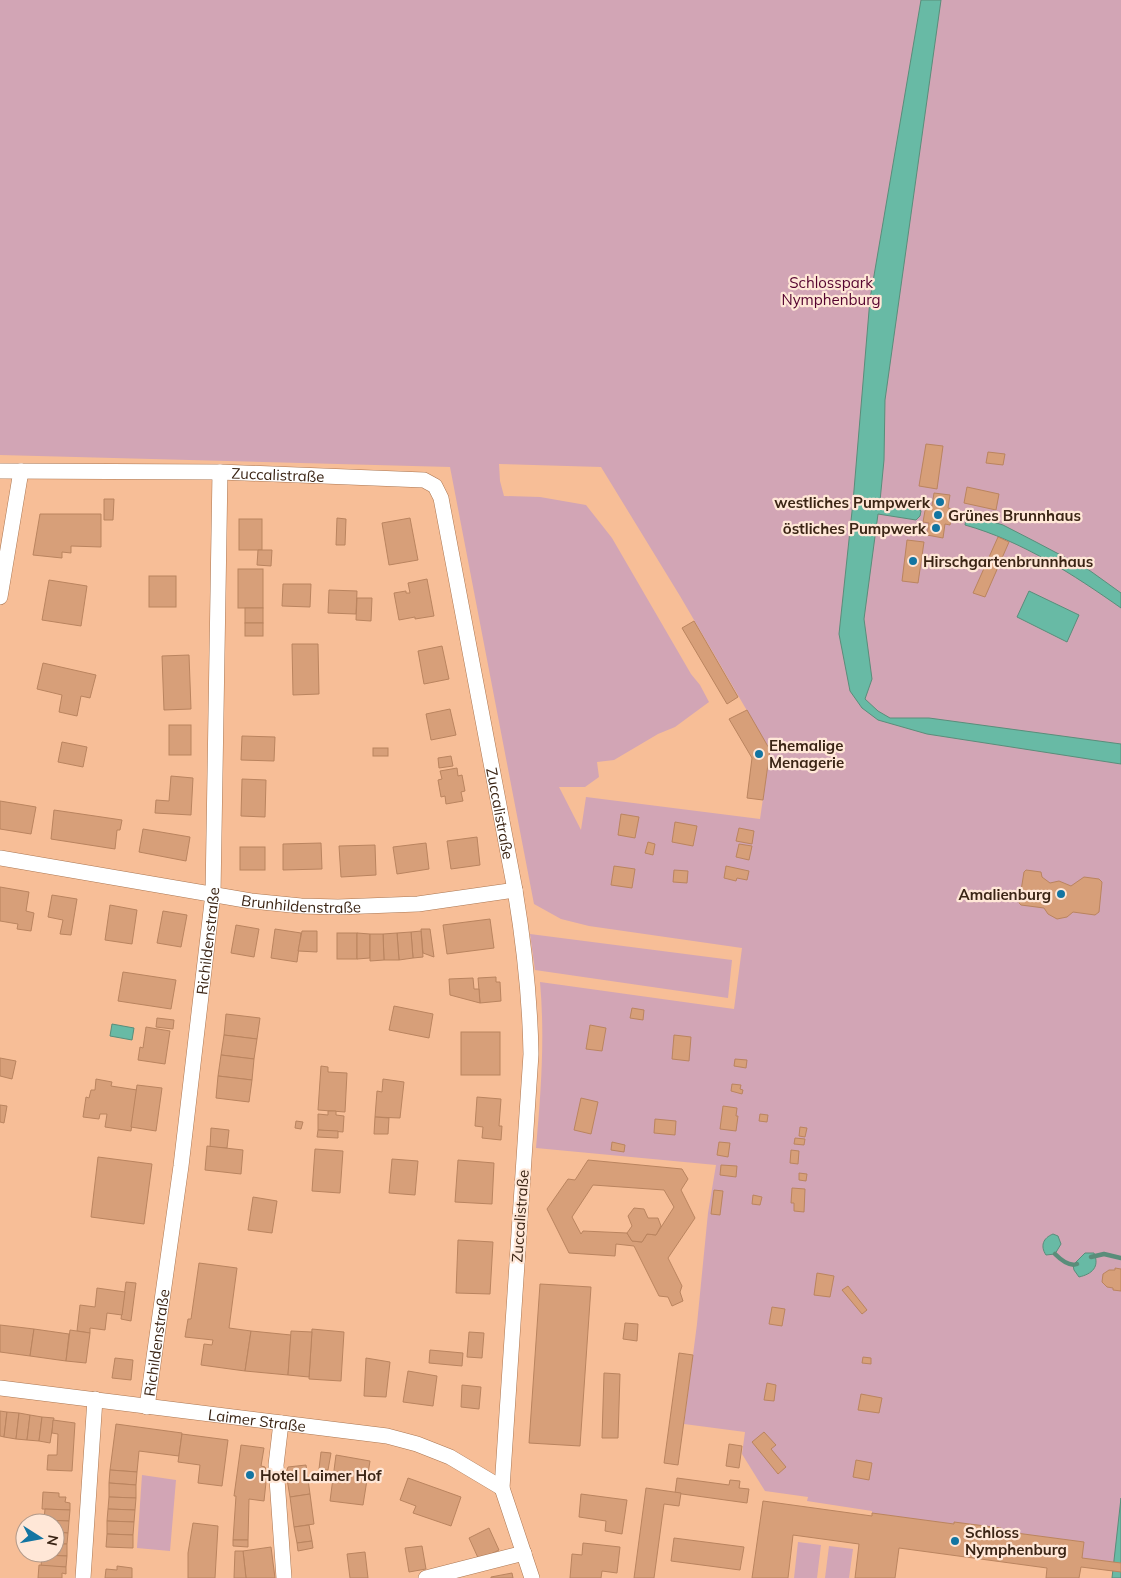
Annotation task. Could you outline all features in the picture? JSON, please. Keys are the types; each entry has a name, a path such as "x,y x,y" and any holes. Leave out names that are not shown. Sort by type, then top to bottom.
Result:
{"street":[{"name":"Zuccalistraße","path":"0,470 220,472 424,480 435,486 442,498 515,890 529,1008 531,1054 502,1488 532,1578"},
{"path":"0,597 21,471"},
{"name":"Richildenstraße","path":"147,1407 182,1159 214,894 220,472"},
{"name":"Brunhildenstraße","path":"0,858 250,901 301,906 338,907 418,904 515,890"},
{"name":"Laimer Straße","path":"0,1388 387,1436 418,1444 450,1457 502,1488"},
{"path":"83,1578 95,1400"},
{"path":"281,1423 276,1466 284,1578"},
{"path":"426,1578 524,1553"}],"green space":[{"name":"Schlosspark Nymphenburg","path":"0,0 1121,0 1121,1563 1082,1558 1084,1542 1001,1531 1001,1528 872,1513 872,1511 807,1501 808,1497 765,1491 742,1454 745,1432 684,1424 697,1324 708,1213 716,1165 536,1148 541,1086 540,982 734,1009 742,948 589,926 561,919 534,904 450,467 0,455","holes":["499,464 601,467 680,596 770,750 760,819 586,797 581,830 559,787 585,787 599,777 597,762 614,760 658,734 675,727 709,702 612,538 586,505 540,497 504,496 500,481"]},
{"path":"530,934 732,960 728,998 535,970"},
{"path":"142,1475 176,1480 170,1551 137,1548"},
{"path":"798,1542 821,1545 817,1578 794,1578"},
{"path":"829,1546 853,1549 849,1578 825,1578"}],"water":[{"path":"921,0 941,0 885,400 884,460 880,501 916,507 921,511 920,516 916,520 878,514 864,619 872,679 865,699 878,711 890,718 929,718 1121,744 1121,764 927,734 878,720 862,708 850,691 839,634 853,502 870,299"},
{"path":"967,514 1003,525 1089,570 1121,593 1121,608 1047,560 1007,540 965,525"},
{"path":"1029,591 1079,615 1067,642 1017,617"},
{"path":"112,1024 134,1028 132,1040 110,1036"},
{"path":"1053,1234 1058,1236 1061,1244 1055,1254 1046,1255 1043,1245 1045,1240"},
{"path":"1085,1253 1094,1253 1096,1258 1095,1266 1091,1272 1079,1277 1073,1265"},
{"path":"1121,1498 1121,1578 1112,1578"}],"building":[{"path":"926,444 943,446 937,489 919,486"},
{"path":"988,452 1005,454 1003,465 986,463"},
{"path":"967,487 999,494 996,510 964,503"},
{"name":"Grünes Brunnhaus","path":"934,493 950,495 948,508 953,509 950,525 945,524 943,538 927,535 929,523 923,522 926,505 932,506"},
{"path":"104,499 114,499 113,520 104,520"},
{"path":"40,514 101,514 101,547 71,546 71,553 62,552 62,558 33,555"},
{"path":"337,518 346,519 345,545 336,545"},
{"path":"410,518 418,560 389,565 382,523"},
{"path":"239,519 262,519 262,550 239,550"},
{"path":"998,537 1009,542 985,597 973,593"},
{"name":"Hirschgartenbrunnhaus","path":"907,540 924,542 918,583 902,581"},
{"path":"258,550 272,550 271,566 257,565"},
{"path":"238,569 263,569 263,608 238,608"},
{"path":"149,576 176,576 176,607 149,607"},
{"path":"427,579 434,616 399,620 394,593 406,591 406,593 410,593 408,583"},
{"path":"49,580 87,586 81,626 42,620"},
{"path":"283,584 311,584 310,607 282,606"},
{"path":"329,590 357,591 356,614 328,613"},
{"path":"357,598 372,598 371,621 356,620"},
{"path":"245,608 263,608 263,623 245,623"},
{"path":"694,621 738,697 727,704 682,628"},
{"path":"245,623 263,623 263,636 245,636"},
{"path":"292,644 318,644 319,694 293,695"},
{"path":"442,646 449,679 424,684 418,651"},
{"path":"189,655 191,709 164,710 162,656"},
{"path":"43,663 96,675 90,698 81,696 77,716 59,712 62,695 37,689"},
{"path":"450,709 456,735 431,740 426,714"},
{"name":"Ehemalige Menagerie","path":"747,710 770,750 763,800 747,798 752,758 729,719"},
{"path":"169,725 191,725 191,755 169,755"},
{"path":"242,736 275,737 274,761 241,760"},
{"path":"62,742 87,747 83,767 58,762"},
{"path":"373,748 388,748 388,756 373,756"},
{"path":"451,756 453,766 439,768 438,758"},
{"path":"457,768 458,776 462,775 465,791 461,792 463,801 446,804 445,796 441,797 438,780 442,779 440,771"},
{"path":"171,776 193,778 191,815 155,813 156,800 169,801"},
{"path":"242,779 266,780 265,817 241,816"},
{"path":"0,801 36,807 31,834 0,829"},
{"path":"54,810 122,820 120,830 117,830 115,849 51,839"},
{"path":"621,814 639,817 635,838 618,835"},
{"path":"675,822 697,826 693,846 672,842"},
{"path":"739,828 754,831 752,844 736,841"},
{"path":"143,829 190,837 186,861 139,852"},
{"path":"477,837 480,865 451,869 447,841"},
{"path":"648,842 655,844 653,855 645,853"},
{"path":"321,843 322,869 283,870 283,844"},
{"path":"426,843 429,869 397,874 393,847"},
{"path":"739,844 752,846 749,860 736,857"},
{"path":"375,845 376,875 341,877 339,846"},
{"path":"240,847 265,847 265,870 240,870"},
{"path":"614,866 635,869 632,888 611,885"},
{"path":"726,866 749,871 747,880 737,878 736,881 724,878"},
{"path":"674,870 688,871 687,883 673,882"},
{"name":"Amalienburg","path":"1026,870 1041,872 1042,877 1050,883 1059,881 1071,886 1084,877 1099,879 1102,882 1099,912 1095,915 1073,912 1067,917 1057,919 1048,914 1044,908 1021,905 1019,903 1024,872"},
{"path":"0,887 29,892 26,911 34,913 31,931 17,929 18,924 0,921"},
{"path":"52,895 77,899 71,935 60,934 63,920 48,917"},
{"path":"110,905 137,910 132,944 105,940"},
{"path":"163,911 187,915 181,947 157,943"},
{"path":"490,919 494,948 447,954 443,925"},
{"path":"236,925 259,929 254,957 231,953"},
{"path":"275,929 301,933 297,962 271,958"},
{"path":"421,929 430,929 434,957 423,953"},
{"path":"302,931 317,931 317,952 298,951"},
{"path":"421,931 423,957 413,958 411,932"},
{"path":"411,932 413,958 399,960 397,933"},
{"path":"337,933 357,933 357,959 337,959"},
{"path":"357,933 370,934 370,958 357,959"},
{"path":"397,933 399,960 384,960 383,934"},
{"path":"370,934 383,934 384,960 370,961"},
{"path":"123,972 176,980 171,1009 118,1001"},
{"path":"496,977 496,982 500,982 501,1001 480,1003 478,978"},
{"path":"473,978 474,989 479,989 480,1003 450,995 449,979"},
{"path":"394,1006 433,1014 429,1038 389,1030"},
{"path":"632,1008 644,1010 643,1020 630,1018"},
{"path":"226,1014 260,1018 257,1039 224,1035"},
{"path":"157,1018 174,1020 173,1029 156,1027"},
{"path":"590,1025 606,1028 602,1051 586,1049"},
{"path":"146,1027 170,1031 165,1064 138,1060 140,1047 143,1048"},
{"path":"461,1032 500,1032 500,1075 461,1075"},
{"path":"224,1035 257,1039 254,1059 221,1055"},
{"path":"674,1035 691,1037 689,1061 672,1059"},
{"path":"221,1055 254,1059 252,1080 218,1076"},
{"path":"0,1058 16,1061 12,1079 0,1076"},
{"path":"735,1059 747,1060 746,1068 734,1066"},
{"path":"321,1066 328,1067 328,1072 347,1073 345,1112 318,1110"},
{"path":"218,1076 252,1080 249,1102 216,1098"},
{"path":"96,1079 112,1082 111,1086 137,1090 131,1131 105,1127 107,1114 100,1114 99,1119 83,1117 86,1097 89,1098 91,1090 95,1090"},
{"path":"383,1079 404,1082 400,1118 375,1117 377,1091 382,1092"},
{"path":"732,1084 741,1085 742,1094 731,1091"},
{"path":"137,1085 162,1088 156,1131 131,1127"},
{"path":"477,1097 501,1099 499,1126 502,1126 501,1140 482,1138 483,1127 475,1126"},
{"path":"581,1098 598,1102 591,1134 574,1130"},
{"path":"0,1105 7,1106 4,1123 0,1122"},
{"path":"723,1106 737,1108 736,1131 720,1129"},
{"path":"328,1111 336,1111 336,1115 344,1116 343,1132 318,1130 318,1114 328,1115"},
{"path":"760,1114 768,1115 767,1122 759,1121"},
{"path":"375,1117 389,1118 388,1134 374,1134"},
{"path":"655,1119 676,1121 675,1135 654,1133"},
{"path":"296,1121 303,1122 301,1129 295,1128"},
{"path":"800,1127 807,1128 805,1137 799,1136"},
{"path":"211,1128 229,1130 227,1148 210,1147"},
{"path":"318,1130 338,1131 338,1138 317,1137"},
{"path":"795,1138 805,1139 804,1145 794,1144"},
{"path":"612,1142 625,1145 624,1152 611,1150"},
{"path":"719,1142 730,1143 728,1157 717,1155"},
{"path":"207,1146 243,1150 241,1174 205,1170"},
{"path":"315,1149 343,1151 340,1193 312,1191"},
{"path":"791,1150 799,1151 798,1164 790,1163"},
{"path":"98,1157 152,1164 144,1224 91,1217"},
{"path":"392,1159 418,1161 415,1195 389,1193"},
{"path":"458,1160 494,1163 492,1204 455,1202"},
{"path":"588,1160 682,1169 688,1179 681,1190 695,1218 668,1258 682,1286 680,1292 683,1301 672,1306 668,1297 659,1296 634,1246 616,1244 615,1256 569,1253 547,1209 568,1179 575,1180","holes":["593,1185 664,1190 674,1207 656,1235 647,1234 642,1242 632,1241 627,1233 583,1231 581,1234 572,1217"]},
{"path":"721,1165 737,1166 736,1177 720,1175"},
{"path":"799,1173 807,1174 806,1181 799,1180"},
{"path":"792,1188 805,1189 804,1212 794,1211 794,1203 791,1203"},
{"path":"714,1190 723,1191 720,1215 711,1214"},
{"path":"753,1195 762,1197 760,1205 752,1204"},
{"path":"253,1197 277,1201 272,1233 248,1230"},
{"path":"634,1208 644,1209 648,1218 658,1218 661,1226 656,1235 647,1234 642,1242 632,1241 627,1233 632,1226 628,1216"},
{"path":"458,1240 493,1242 490,1294 456,1293"},
{"path":"199,1263 237,1268 229,1328 251,1331 245,1371 201,1365 204,1344 212,1345 213,1340 185,1337 188,1319 191,1319"},
{"path":"1115,1268 1121,1269 1121,1291 1113,1290 1113,1288 1107,1287 1102,1282 1103,1274 1109,1270 1115,1270"},
{"path":"817,1273 834,1276 830,1297 814,1295"},
{"path":"126,1282 136,1283 131,1321 121,1319"},
{"path":"540,1284 591,1287 580,1446 529,1443"},
{"path":"848,1286 867,1310 862,1314 842,1290"},
{"path":"97,1288 125,1292 122,1315 107,1313 105,1330 90,1328 90,1333 77,1331 80,1305 95,1307"},
{"path":"772,1307 785,1309 782,1326 769,1324"},
{"path":"625,1323 638,1324 637,1341 623,1339"},
{"path":"0,1325 34,1329 30,1356 0,1352"},
{"path":"34,1329 69,1334 66,1361 30,1356"},
{"path":"312,1329 344,1332 341,1381 309,1379"},
{"path":"70,1330 90,1333 86,1363 66,1361"},
{"path":"251,1331 291,1335 288,1375 245,1371"},
{"path":"291,1331 312,1332 309,1377 288,1375"},
{"path":"469,1332 484,1333 482,1358 467,1357"},
{"path":"430,1350 463,1353 462,1366 429,1363"},
{"path":"679,1353 693,1355 678,1465 664,1463"},
{"path":"863,1357 871,1358 871,1364 862,1363"},
{"path":"115,1358 133,1360 131,1380 112,1378"},
{"path":"366,1358 390,1362 386,1397 364,1396"},
{"path":"408,1371 437,1376 433,1406 403,1402"},
{"path":"604,1373 620,1374 618,1438 602,1438"},
{"path":"767,1383 776,1385 774,1401 764,1400"},
{"path":"462,1385 481,1387 479,1409 461,1407"},
{"path":"861,1394 882,1398 879,1413 858,1410"},
{"path":"0,1411 7,1412 4,1437 0,1436"},
{"path":"7,1412 19,1413 16,1439 4,1437"},
{"path":"19,1413 30,1415 27,1440 16,1439"},
{"path":"30,1415 42,1417 39,1441 27,1440"},
{"path":"42,1417 54,1418 50,1443 39,1441"},
{"path":"53,1420 75,1423 72,1471 47,1470 48,1455 57,1455 58,1434 52,1433"},
{"path":"116,1424 182,1433 179,1456 139,1451 137,1472 110,1470"},
{"path":"764,1432 776,1445 771,1449 786,1467 778,1474 752,1442"},
{"path":"182,1434 228,1440 222,1486 198,1483 200,1465 178,1462"},
{"path":"729,1444 742,1446 739,1468 726,1466"},
{"path":"241,1445 264,1448 261,1466 265,1467 267,1473 264,1501 249,1499 248,1540 233,1540 236,1496 234,1496"},
{"path":"321,1452 331,1453 328,1470 319,1469"},
{"path":"336,1455 370,1461 363,1505 330,1501"},
{"path":"856,1460 872,1463 869,1480 853,1477"},
{"path":"306,1465 310,1494 290,1497 286,1473 288,1467"},
{"path":"110,1470 137,1472 136,1485 109,1483"},
{"path":"408,1478 461,1497 451,1526 413,1513 416,1506 400,1500"},
{"path":"677,1478 729,1485 730,1480 740,1481 739,1488 749,1489 747,1503 675,1493"},
{"path":"109,1483 136,1485 136,1498 109,1497"},
{"path":"646,1488 681,1493 679,1506 664,1504 654,1578 634,1578"},
{"path":"43,1492 59,1493 59,1497 66,1497 65,1502 70,1503 70,1510 42,1509"},
{"path":"310,1494 314,1524 294,1527 290,1497"},
{"path":"581,1494 627,1500 622,1534 605,1531 606,1521 579,1517"},
{"path":"109,1497 136,1498 135,1510 108,1509"},
{"name":"Schloss Nymphenburg","path":"763,1501 872,1516 872,1513 1001,1528 1001,1531 1084,1542 1082,1558 1121,1563 1121,1572 1081,1567 1079,1578 1046,1578 1047,1568 899,1548 895,1578 855,1578 859,1544 793,1535 788,1578 752,1578"},
{"path":"45,1509 70,1510 69,1521 65,1521 65,1513 45,1513"},
{"path":"108,1509 135,1510 134,1522 107,1521"},
{"path":"65,1521 69,1521 68,1533 65,1533"},
{"path":"107,1521 134,1522 133,1535 107,1534"},
{"path":"193,1523 218,1526 215,1578 188,1578 188,1553"},
{"path":"309,1525 312,1541 297,1543 294,1527"},
{"path":"489,1528 499,1550 479,1560 469,1538"},
{"path":"65,1533 68,1533 67,1544 65,1544"},
{"path":"107,1534 133,1535 133,1548 106,1547"},
{"path":"674,1538 744,1547 740,1570 671,1561"},
{"path":"233,1540 248,1540 248,1547 233,1546"},
{"path":"312,1541 313,1548 298,1551 297,1543"},
{"path":"583,1543 620,1547 617,1573 602,1571 601,1578 570,1578 572,1554 582,1555"},
{"path":"65,1544 67,1544 67,1556 65,1556"},
{"path":"422,1546 426,1569 409,1572 405,1548"},
{"path":"271,1547 275,1578 246,1578 243,1551"},
{"path":"235,1551 243,1551 246,1578 234,1578"},
{"path":"365,1552 368,1578 350,1578 347,1554"},
{"path":"65,1556 67,1556 66,1567 41,1566 41,1563 65,1563"},
{"path":"39,1565 66,1567 66,1574 62,1573 62,1578 38,1578"},
{"path":"117,1566 132,1568 132,1578 105,1578 106,1569 117,1570"},
{"path":"512,1573 513,1578 491,1578 491,1577"}],"waterway":[{"path":"1055,1254 1068,1264 1077,1264"},
{"path":"1091,1257 1104,1254 1121,1258"}],"place":[{"name":"westliches Pumpwerk","path":"940,502"},
{"name":"Grünes Brunnhaus","path":"938,515"},
{"name":"östliches Pumpwerk","path":"936,528"},
{"name":"Hirschgartenbrunnhaus","path":"913,561"},
{"name":"Ehemalige Menagerie","path":"759,754"},
{"name":"Amalienburg","path":"1061,894"},
{"name":"Hotel Laimer Hof","path":"250,1475"},
{"name":"Schloss Nymphenburg","path":"955,1541"}]}
